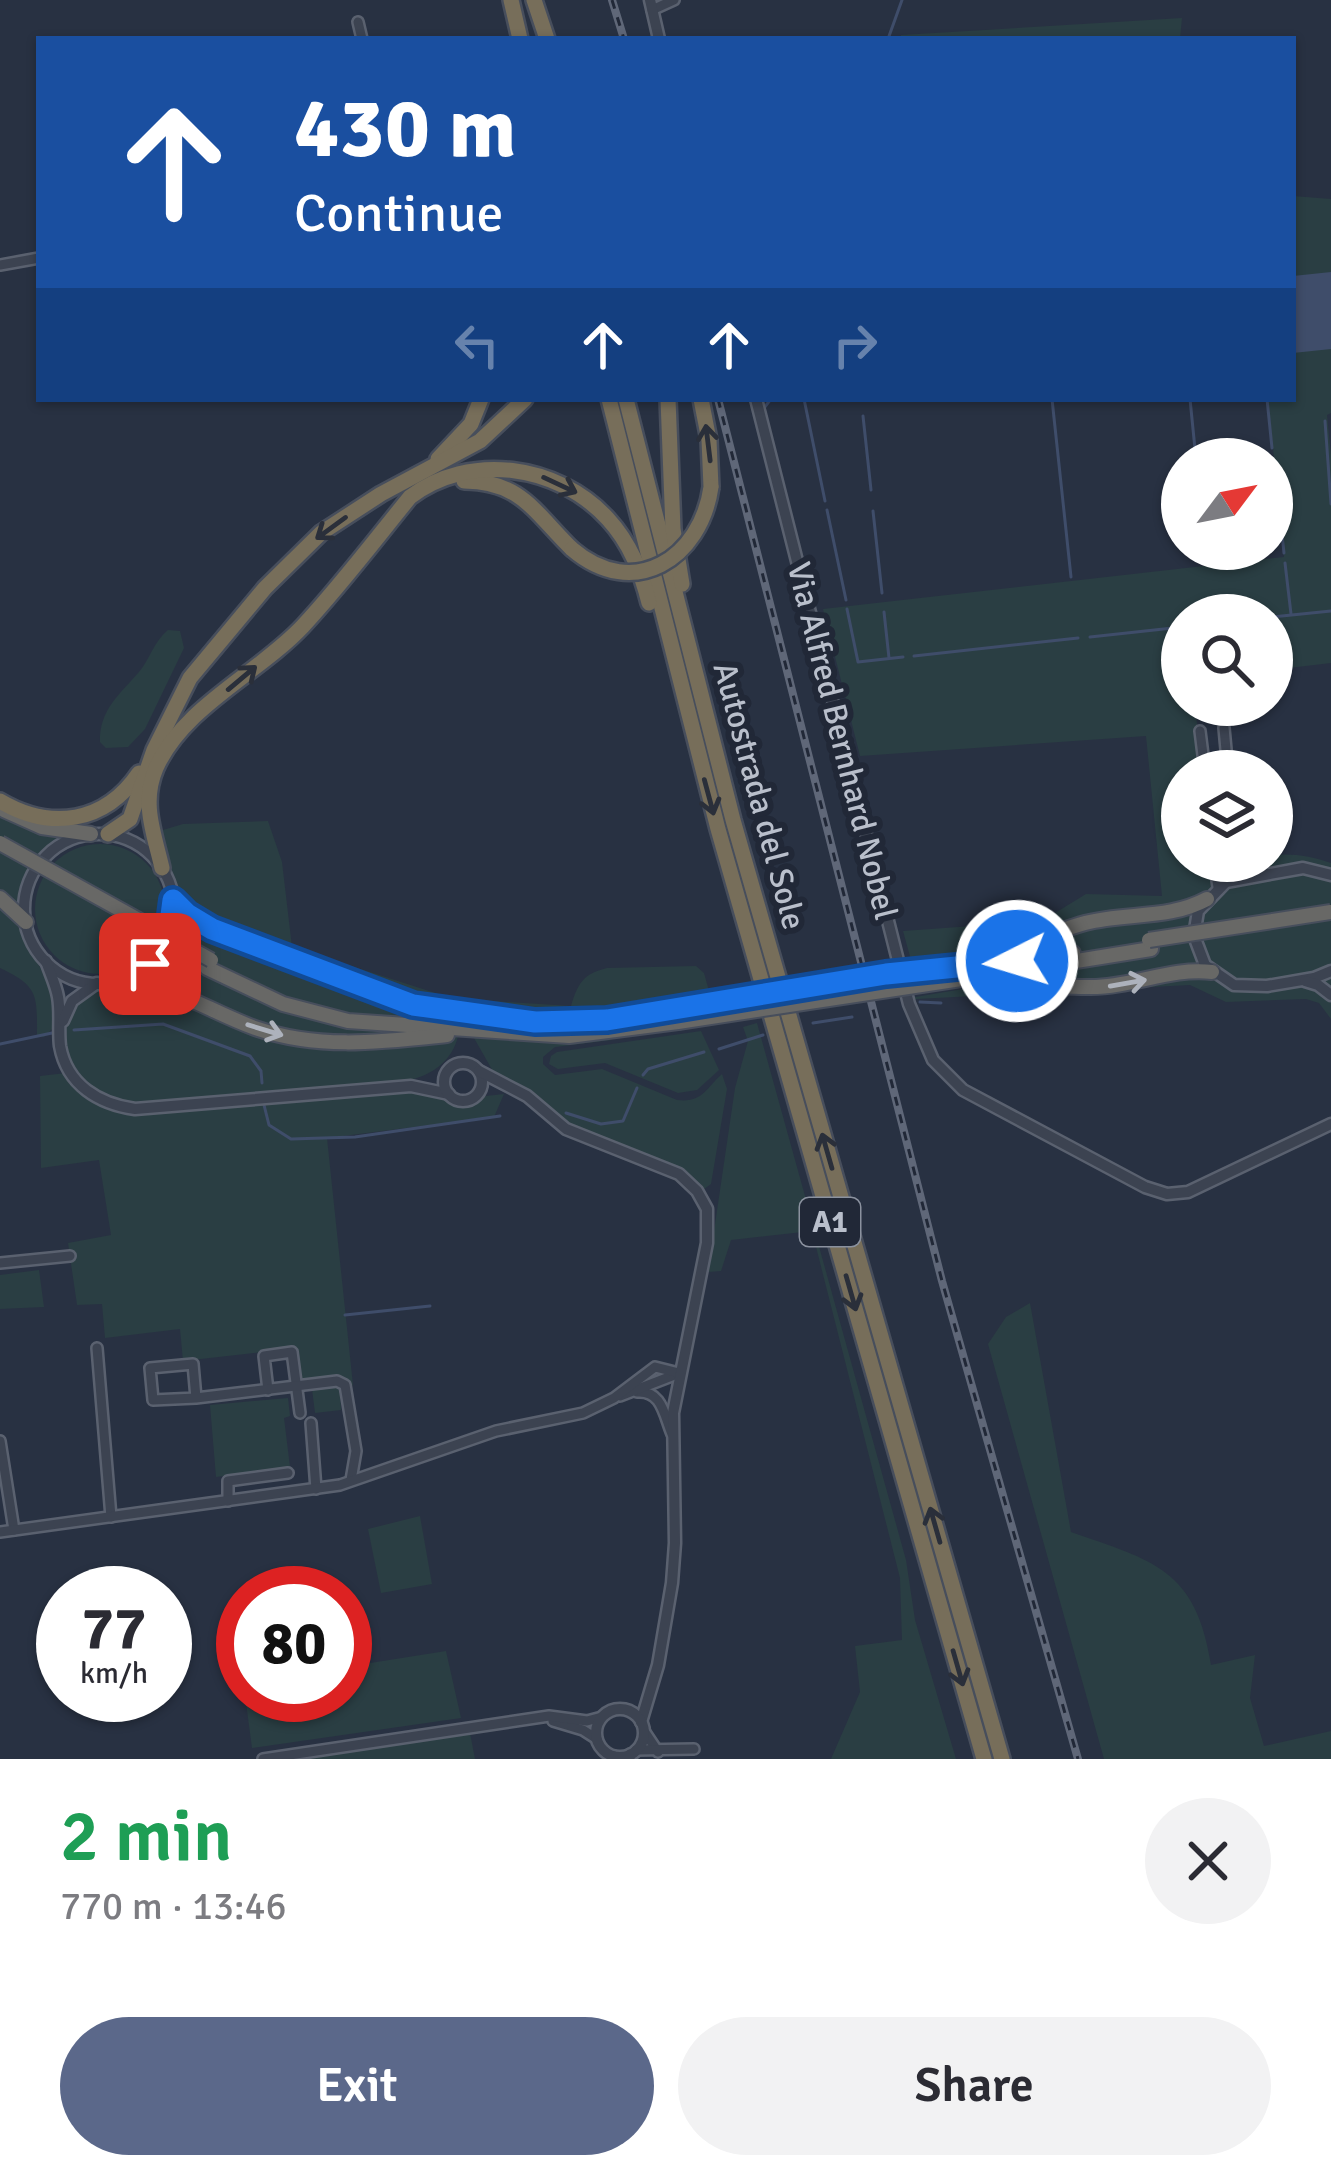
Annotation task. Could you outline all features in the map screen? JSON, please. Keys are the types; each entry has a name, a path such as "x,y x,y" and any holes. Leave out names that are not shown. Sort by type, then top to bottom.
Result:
{"highway":[{"path":"511,0 519,36"},
{"path":"531,0 537,36"},
{"path":"531,0 547,36"},
{"path":"431,466 471,424 480,402"},
{"path":"0,804 42,827 99,834 130,819 154,750 190,678 265,587 321,533 480,441 522,402"},
{"name":"Autostrada del Sole","path":"610,402 680,684 984,1759"},
{"name":"Autostrada del Sole","path":"627,402 699,694 1002,1759"},
{"path":"668,402 673,529 699,694"},
{"path":"410,497 455,481 496,484 527,501 572,549 594,564 638,572 666,562 696,536 706,514 711,487 702,402"},
{"path":"162,868 148,808 151,784 166,752 197,716 302,627 410,497 438,478 490,469 530,473 573,490 610,522 635,559 680,684"},
{"path":"0,804 48,820 93,814 118,798 154,750"},
{"path":"0,843 209,964"},
{"path":"0,853 209,964 285,996 364,1014 568,1036 676,1015 1331,916"},
{"path":"964,972 1083,924 1174,914 1212,893"},
{"path":"0,898 26,922"},
{"path":"173,900 212,929 392,998 497,1025"},
{"path":"964,972 1090,988 1183,970 1212,972"},
{"path":"116,982 176,990 256,1028 322,1042 370,1043 497,1025"}],"street":[{"path":"658,36 651,5 674,0"},
{"path":"358,22 361,36"},
{"path":"0,265 36,259"},
{"name":"Via Alfred Bernhard Nobel","path":"757,402 903,982 918,1032 933,1060 975,1099 1167,1194 1199,1189 1331,1124"},
{"path":"1224,728 1226,750"},
{"path":"1201,730 1203,750"},
{"path":"46,961 69,977 116,982 144,969 160,952 173,923 173,900 162,868 139,845 99,834 62,844 39,864 27,891 26,922 58,997 65,1061 76,1081 99,1099 122,1107 180,1106 411,1086 464,1101 507,1087"},
{"path":"1293,869 1331,875"},
{"path":"1212,893 1213,882"},
{"path":"1228,882 1198,911 1194,937 1199,957 1212,972 1247,988 1331,971"},
{"path":"1302,980 1331,995"},
{"path":"60,1030 72,1001 97,983"},
{"path":"411,1086 467,1063 527,1096 566,1129 679,1174 698,1191 707,1209 710,1227 671,1434 675,1543 658,1655 632,1754"},
{"path":"449,1069 444,1081 449,1094"},
{"path":"478,1093 479,1071"},
{"path":"0,1263 70,1256"},
{"path":"97,1348 110,1517"},
{"path":"268,1390 264,1355 292,1352 300,1413"},
{"path":"196,1398 193,1364 150,1368 153,1400 196,1398 338,1381 345,1384 356,1451 351,1481"},
{"path":"614,1398 651,1369 681,1367"},
{"path":"0,1532 351,1481 496,1431 584,1413 681,1367"},
{"path":"632,1393 655,1395 671,1434"},
{"path":"311,1423 316,1489"},
{"path":"0,1442 14,1530"},
{"path":"356,1451 375,1472"},
{"path":"228,1501 228,1481 288,1473"},
{"path":"263,1759 542,1718 587,1721 622,1709 637,1698 658,1655"},
{"path":"622,1709 635,1714 658,1752"},
{"path":"591,1759 602,1717"},
{"path":"542,1718 578,1728 612,1757 694,1749"}],"green space":[{"path":"1182,18 1180,36 901,35"},
{"path":"1296,196 1331,199 1331,413 1327,415 1331,663 1293,668 1293,594 1161,594 1161,726 1197,726 1200,750 1161,750 1161,882 1293,882 1293,855 1331,863 1331,1019 1319,1003 1306,999 1226,1002 1190,985 897,1000 963,989 958,954 911,960 903,931 1042,921 1086,894 1162,896 1146,736 860,756 823,609 1169,570 1293,570 1293,438 1272,438 1268,402 1296,402"},
{"path":"168,630 180,631 184,648 145,729 128,747 106,748 100,742 107,712"},
{"path":"0,812 63,835 32,864 18,903 0,890"},
{"path":"268,821 282,862 292,947 454,999 459,1027 452,1051 435,1069 409,1080 150,1103 121,1102 95,1091 76,1070 66,1042 66,1027 77,1003 112,988 184,990 133,979 154,963 173,930 172,894 153,833 183,824"},
{"path":"100,844 125,849 146,863 160,884 165,909 160,934 146,955 125,969 100,974 75,969 54,955 40,934 35,909 40,884 54,863 75,849"},
{"path":"0,904 16,923 52,990 54,1027 44,1037 37,1036 36,1002 29,987 0,968"},
{"path":"696,966 704,973 709,991 636,1008 570,1014 476,1010 492,1001 571,1006 583,981 607,968"},
{"path":"757,1023 906,1560 915,1620 956,1759 831,1759 860,1692 855,1646 902,1640 900,1578 812,1231 731,1240 721,1271 708,1272 735,1088 748,1041 743,1027"},
{"path":"701,1031 719,1070 697,1090 678,1093 605,1063 558,1069 549,1064 557,1052"},
{"path":"474,1038 612,1040 555,1047 543,1057 543,1064 555,1075 602,1069 677,1100 698,1097 722,1074 727,1089 711,1184 704,1189 684,1171 567,1122 526,1087 494,1073"},
{"path":"66,1073 94,1100 130,1113 412,1090 467,1106 486,1096 504,1094 494,1117 327,1138 353,1385 340,1391 341,1410 315,1413 311,1381 301,1381 297,1348 183,1361 180,1329 105,1338 102,1304 77,1305 68,1243 111,1235 99,1160 41,1168 40,1076"},
{"path":"39,1270 44,1307 0,1309 0,1275"},
{"path":"1030,1303 1071,1532 1148,1562 1182,1588 1204,1633 1211,1665 1255,1655 1250,1698 1264,1746 1331,1731 1331,1759 1104,1759 988,1344 1006,1317"},
{"path":"288,1398 290,1416 284,1418 290,1467 216,1477 210,1405"},
{"path":"420,1516 432,1584 381,1593 368,1529"},
{"path":"446,1651 461,1718 252,1748 249,1722 372,1722 372,1663"},
{"path":"470,1733 475,1759 294,1759"}],"water":[{"path":"1331,272 1331,349 1296,353 1296,276"}],"waterway":[{"path":"889,36 902,0"},
{"path":"764,408 769,402"},
{"path":"805,402 825,501"},
{"path":"1052,402 1071,577"},
{"path":"1190,402 1194,438"},
{"path":"1267,402 1271,438"},
{"path":"863,416 871,490"},
{"path":"1325,421 1331,504"},
{"path":"827,510 846,600"},
{"path":"873,511 882,593"},
{"path":"1286,570 1289,594"},
{"path":"847,609 858,662 903,657"},
{"path":"1293,615 1331,611"},
{"path":"884,612 889,658"},
{"path":"1090,637 1161,629"},
{"path":"914,656 1078,638"},
{"path":"920,1002 941,1003"},
{"path":"813,1023 852,1017"},
{"path":"74,1030 163,1024 250,1056 261,1071 262,1083"},
{"path":"0,1044 52,1033"},
{"path":"719,1049 763,1035"},
{"path":"643,1075 648,1069 704,1052"},
{"path":"566,1113 601,1124 623,1121 637,1088"},
{"path":"264,1105 269,1125 291,1139 355,1137 500,1116"},
{"path":"345,1315 430,1306"}],"railway":[{"path":"612,0 623,36"},
{"path":"719,402 942,1281 1078,1759"}],"route":[{"path":"150,964 168,938 173,900 203,925 392,998 492,1019 607,1020 886,974 1017,961"}]}
